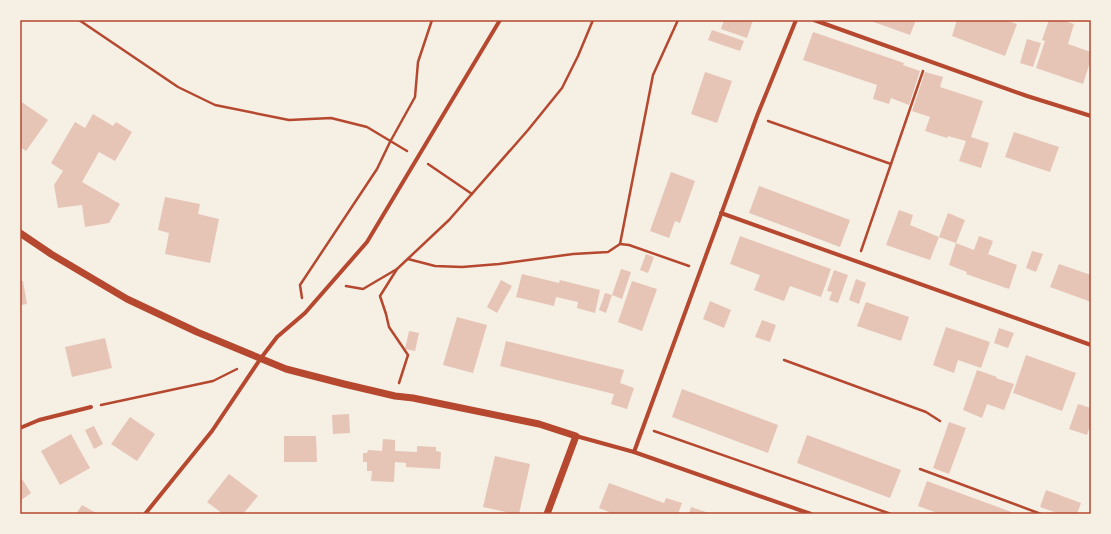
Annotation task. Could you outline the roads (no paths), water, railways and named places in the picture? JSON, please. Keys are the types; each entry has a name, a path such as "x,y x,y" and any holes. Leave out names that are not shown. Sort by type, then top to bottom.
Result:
{"street":[{"path":"145,514 212,431 277,336 305,312 367,242 500,20"},
{"path":"634,452 757,116 796,20"},
{"path":"814,20 1027,96 1091,116"},
{"path":"721,212 1091,345"},
{"path":"20,233 51,254 127,299 197,332 286,368 395,396 413,398 539,424 634,452 811,514"},
{"path":"20,428 39,420 91,407"},
{"path":"547,514 576,436"}]}
